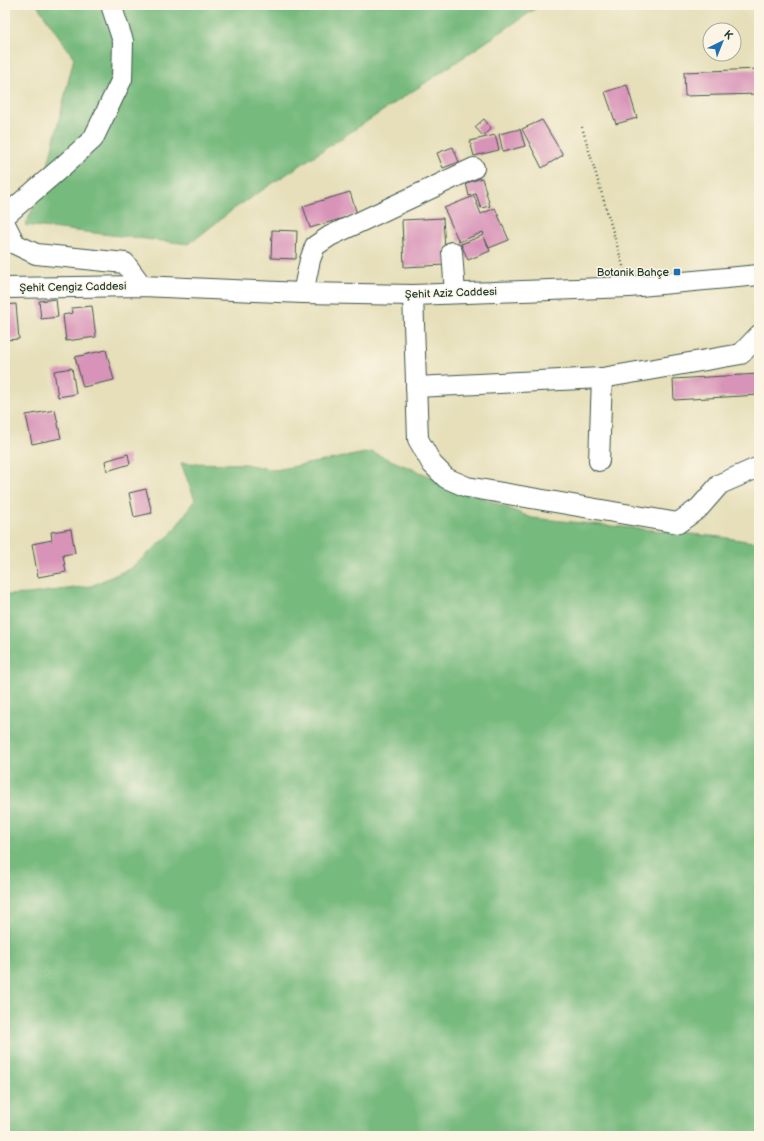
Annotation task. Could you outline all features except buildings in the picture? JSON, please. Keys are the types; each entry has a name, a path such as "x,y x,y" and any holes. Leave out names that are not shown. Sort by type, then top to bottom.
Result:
{"street":[{"path":"5,216 93,139 122,79 123,42 111,5"},
{"path":"303,293 310,260 315,246 330,236 474,168"},
{"path":"5,224 15,244 36,254 125,263 142,286"},
{"path":"452,252 455,293"},
{"name":"Şehit Aziz Caddesi","path":"142,286 303,293 413,295 629,287 759,275"},
{"name":"Şehit Cengiz Caddesi","path":"5,288 142,286"},
{"path":"413,295 418,439 432,464 446,478 467,487 678,523 699,508 720,484 759,467"},
{"path":"416,387 602,378 741,354 759,335"},
{"path":"599,461 602,378"}],"path":[{"path":"582,127 629,287"}],"green space":[{"path":"37,5 541,5 235,208 189,244 25,225 42,190 74,58"},
{"path":"371,452 532,518 721,537 759,543 759,1136 5,1136 5,595 28,594 91,586 131,568 171,534 195,500 181,463 245,464 275,470"}],"place":[{"name":"Botanik Bahçe","path":"677,272"}]}
